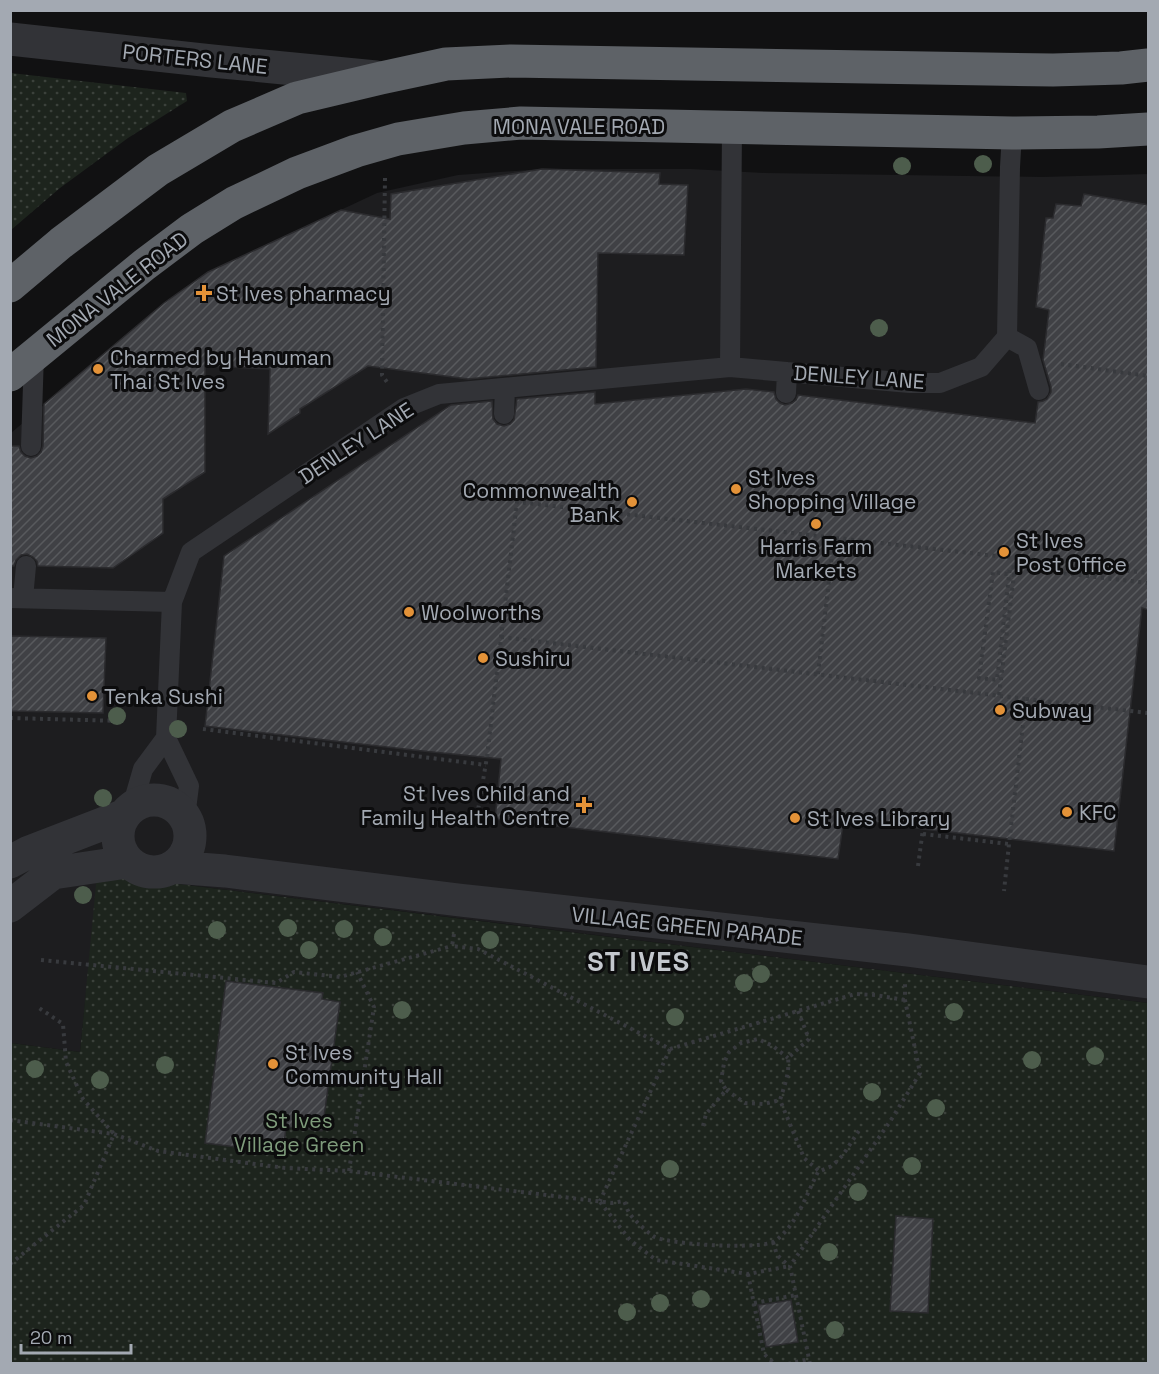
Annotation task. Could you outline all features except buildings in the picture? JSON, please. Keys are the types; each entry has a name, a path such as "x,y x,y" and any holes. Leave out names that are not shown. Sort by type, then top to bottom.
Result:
{"highway":[{"path":"10,286 61,243 158,170 232,126 297,98 446,64 511,61 1053,70 1149,65"},
{"name":"MONA VALE ROAD","path":"22,365 144,265 192,229 234,203 287,178 356,151 409,137 464,128 521,123 1012,133 1149,129"}],"street":[{"name":"PORTERS LANE","path":"10,39 381,78"},
{"path":"10,862 127,812 143,802 156,800 177,808 188,828 225,871"},
{"path":"127,812 118,827 117,840 120,852 127,862 149,873 162,872 182,860 188,850 188,828"},
{"path":"10,906 52,873 127,862"},
{"name":"VILLAGE GREEN PARADE","path":"173,867 225,871 447,899 908,950 1149,982"}],"lane":[{"path":"730,366 732,128"},
{"path":"1012,133 1007,337 1027,348 1039,390"},
{"name":"DENLEY LANE","path":"188,828 189,786 166,738 172,602 191,552 404,408 439,394 730,366 940,383 981,367 1007,337"},
{"path":"22,365 31,446"},
{"path":"786,393 787,372"},
{"path":"504,414 505,388"},
{"path":"26,566 17,598 172,602"},
{"path":"127,812 143,769 166,738"}],"path":[{"path":"385,178 382,375 392,388"},
{"path":"1054,363 1149,376"},
{"path":"477,816 486,765 517,501 1149,573"},
{"path":"818,674 834,538"},
{"path":"999,695 1014,575 1004,574 993,573 979,678 997,680 1009,578 1010,567 1149,583"},
{"path":"501,636 1149,713"},
{"path":"1005,891 1026,699"},
{"path":"10,718 122,721"},
{"path":"203,729 486,765"},
{"path":"918,866 923,832 1009,844"},
{"path":"453,946 455,930"},
{"path":"41,960 276,983 294,972 340,977 453,946 478,949 670,1049 855,994 875,994 905,1000"},
{"path":"349,1171 374,1007 357,972"},
{"path":"600,1201 630,1240 656,1260 748,1274 790,1266 891,1120 920,1073 905,1000 904,975"},
{"path":"36,1006 63,1024 66,1062 83,1099 114,1134"},
{"path":"788,1058 809,1039 798,1011"},
{"path":"780,1100 764,1104 745,1103 726,1090 721,1082 724,1062 729,1052 741,1043 758,1039 773,1046 788,1058 787,1080 780,1100 804,1158 819,1172"},
{"path":"600,1201 670,1049"},
{"path":"703,1126 706,1114 726,1090"},
{"path":"10,1120 114,1134 158,1151 285,1168 349,1171 612,1203 624,1201 629,1214 652,1236 661,1239 691,1244 761,1245 773,1242 791,1225 819,1172 832,1166 843,1155 860,1130"},
{"path":"10,1264 84,1205 114,1134"},
{"path":"773,1242 777,1255 790,1266 810,1361 788,1364"},
{"path":"748,1274 764,1354 775,1364"},
{"path":"754,1303 796,1295"}],"shaded area":[{"path":"542,169 691,169 766,173 1042,177 1148,174 1148,1003 98,874 80,1052 11,1043 11,433 164,303 208,272 377,193 458,175"}],"green space":[{"path":"11,73 186,93 187,101 128,138 60,188 11,230"},
{"name":"St Ives Village Green","path":"97,874 1148,1003 1148,1363 11,1364 11,1043 80,1052"}],"place":[{"name":"St Ives pharmacy","path":"204,293"},
{"name":"Charmed by Hanuman Thai St Ives","path":"98,369"},
{"name":"St Ives Shopping Village","path":"736,489"},
{"name":"Commonwealth Bank","path":"632,502"},
{"name":"Harris Farm Markets","path":"816,524"},
{"name":"St Ives Post Office","path":"1004,552"},
{"name":"Woolworths","path":"409,612"},
{"name":"Sushiru","path":"483,658"},
{"name":"Tenka Sushi","path":"92,696"},
{"name":"Subway","path":"1000,710"},
{"name":"St Ives Child and Family Health Centre","path":"584,805"},
{"name":"KFC","path":"1067,812"},
{"name":"St Ives Library","path":"795,818"},
{"name":"St Ives Community Hall","path":"273,1064"}],"district":[{"name":"ST IVES","path":"639,961"}]}
